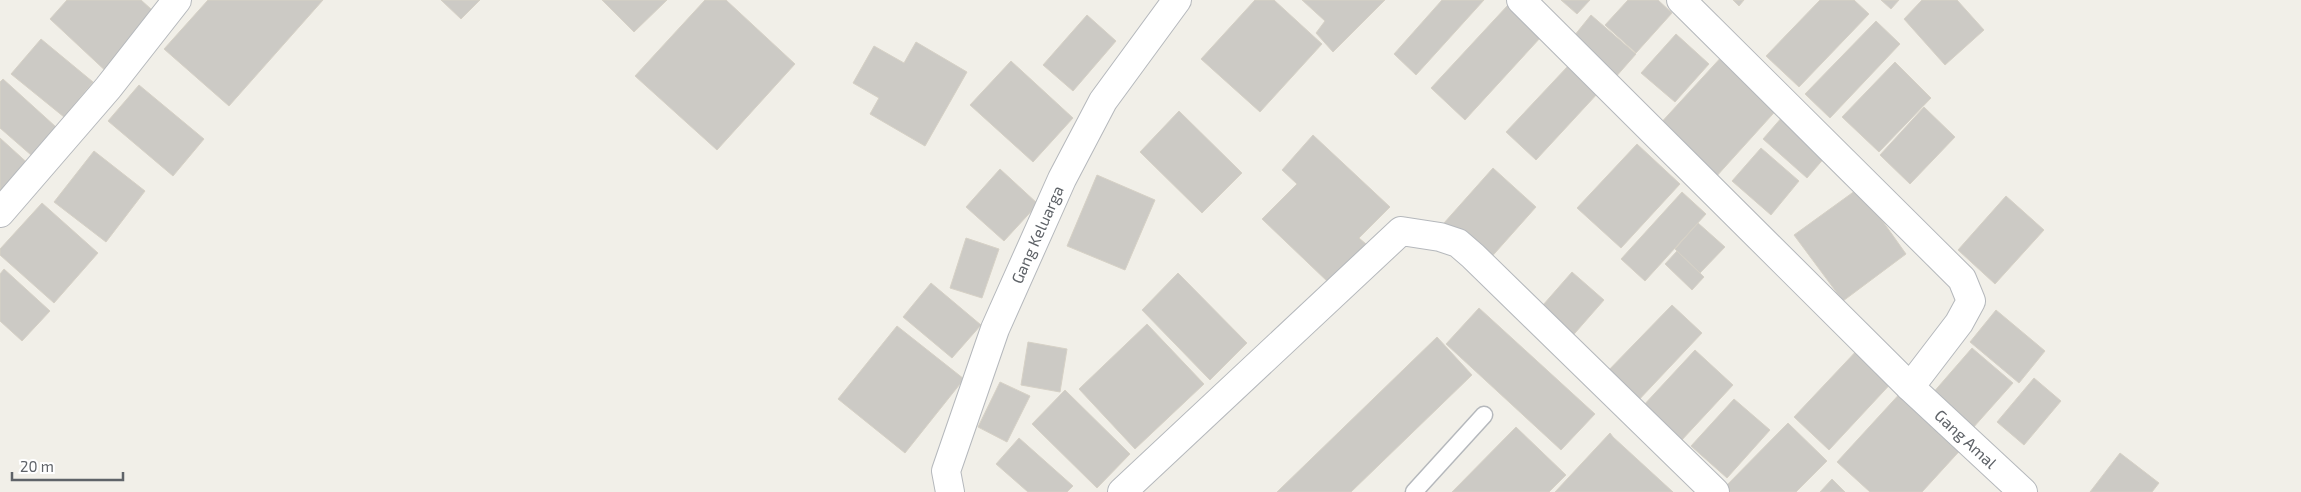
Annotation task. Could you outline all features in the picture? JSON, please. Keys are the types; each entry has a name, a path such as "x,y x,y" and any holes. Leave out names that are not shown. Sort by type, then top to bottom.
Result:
{"street":[{"path":"0,213 108,88 177,0"},
{"name":"Gang Keluarga","path":"950,492 946,471 995,329 1062,179 1103,101 1177,0"},
{"name":"Gang Amal","path":"1521,0 1910,386 2023,492"},
{"path":"1681,0 1962,279 1971,301 1959,323 1910,386"},
{"path":"1122,492 1401,231 1458,243 1707,489"}],"lane":[{"path":"1414,492 1484,415"}],"building":[{"path":"67,0 141,0 162,19 110,75 50,19"},
{"path":"208,0 323,0 229,106 164,49"},
{"path":"441,0 480,0 461,19"},
{"path":"602,0 667,0 634,32"},
{"path":"705,0 726,0 795,64 717,150 635,76"},
{"path":"1255,0 1274,0 1322,44 1260,112 1201,59"},
{"path":"1302,0 1385,0 1333,52 1316,33 1325,21"},
{"path":"1442,0 1484,0 1416,75 1394,54"},
{"path":"1561,0 1590,0 1577,14"},
{"path":"1628,0 1658,0 1672,13 1636,53 1605,25"},
{"path":"1733,0 1744,0 1739,6"},
{"path":"1820,0 1854,0 1869,14 1799,87 1766,56"},
{"path":"1881,0 1899,0 1891,9"},
{"path":"1922,0 1957,0 1984,30 1945,65 1904,19"},
{"path":"1508,5 1541,37 1465,120 1431,88"},
{"path":"1087,15 1116,41 1073,91 1043,65"},
{"path":"1591,15 1636,54 1614,79 1570,41"},
{"path":"1876,21 1900,44 1830,118 1805,94"},
{"path":"1676,34 1709,64 1675,102 1641,73"},
{"path":"41,39 93,82 64,117 11,74"},
{"path":"916,42 967,72 925,146 870,114 879,98 853,83 874,46 904,63"},
{"path":"1725,53 1781,105 1715,178 1658,126"},
{"path":"1011,61 1073,118 1033,162 970,105"},
{"path":"1895,62 1931,98 1879,152 1842,117"},
{"path":"1568,66 1598,93 1536,160 1506,132"},
{"path":"3,79 56,127 31,155 0,128 0,82"},
{"path":"139,85 204,139 173,176 108,121"},
{"path":"1924,107 1955,137 1910,184 1880,155"},
{"path":"1179,111 1242,173 1202,213 1140,152"},
{"path":"1783,116 1826,156 1807,178 1763,139"},
{"path":"1313,135 1390,207 1359,238 1366,244 1329,283 1262,219 1297,184 1282,170"},
{"path":"0,138 33,168 0,205"},
{"path":"1637,144 1680,184 1621,248 1577,208"},
{"path":"1761,148 1799,181 1771,215 1732,181"},
{"path":"94,151 145,191 106,242 54,202"},
{"path":"1493,168 1536,207 1487,262 1444,223"},
{"path":"1000,169 1038,204 1004,241 966,207"},
{"path":"1097,175 1155,200 1125,270 1067,246"},
{"path":"1859,188 1906,254 1843,301 1794,235"},
{"path":"1682,192 1706,214 1645,281 1621,259"},
{"path":"2006,196 2044,230 1995,284 1958,250"},
{"path":"42,203 98,253 54,303 0,255 0,249"},
{"path":"1698,223 1725,247 1700,273 1675,249"},
{"path":"966,238 999,249 982,298 950,288"},
{"path":"1677,251 1704,277 1692,290 1665,264"},
{"path":"4,269 50,311 22,341 0,321 0,274"},
{"path":"1572,272 1604,300 1568,341 1536,313"},
{"path":"1178,273 1247,343 1210,380 1142,310"},
{"path":"931,283 981,325 952,358 903,317"},
{"path":"1672,305 1702,333 1635,404 1604,375"},
{"path":"1479,308 1595,414 1561,450 1446,344"},
{"path":"1996,310 2045,351 2019,383 1970,342"},
{"path":"1147,324 1204,384 1135,449 1079,389"},
{"path":"897,326 964,379 905,453 838,399"},
{"path":"1437,337 1472,375 1351,492 1277,492"},
{"path":"1028,342 1067,349 1060,392 1021,385"},
{"path":"1861,346 1896,378 1829,450 1794,417"},
{"path":"1972,348 2013,383 1972,429 1932,394"},
{"path":"1695,350 1733,385 1680,442 1642,407"},
{"path":"2034,378 2061,401 2024,445 1997,422"},
{"path":"1000,382 1030,396 1007,442 978,427"},
{"path":"1904,389 1965,445 1922,492 1870,492 1837,462"},
{"path":"1065,390 1130,454 1097,488 1032,424"},
{"path":"1734,399 1770,430 1727,478 1691,446"},
{"path":"1788,423 1827,461 1796,492 1724,492 1722,490"},
{"path":"1516,427 1566,475 1549,492 1452,492"},
{"path":"1610,433 1613,437 1673,492 1555,492"},
{"path":"1019,438 1073,486 1067,492 1028,492 996,464"},
{"path":"2120,453 2159,483 2152,492 2090,492"},
{"path":"1832,479 1845,492 1820,492"}]}
